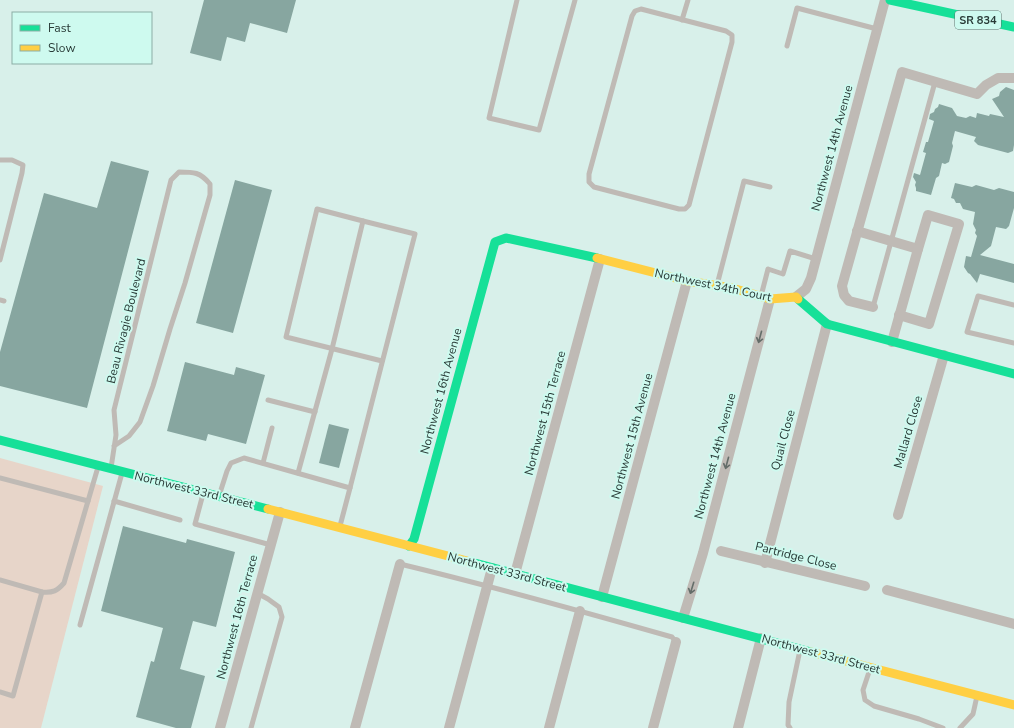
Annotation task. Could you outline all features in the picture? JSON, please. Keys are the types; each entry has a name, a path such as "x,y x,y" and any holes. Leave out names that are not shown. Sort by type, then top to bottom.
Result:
{"street":[{"name":"Northwest 14th Avenue","path":"796,297 806,289 811,278 885,0"},
{"name":"SR 834","path":"890,0 1014,27"},
{"path":"873,307 849,300 844,295 842,286 902,72 977,94 986,85 998,78 1014,78"},
{"path":"892,342 899,315 928,215 959,224 929,324 899,315"},
{"path":"857,231 918,249"},
{"name":"Northwest 34th Court","path":"495,242 506,238 600,259 687,281 732,288 766,298 796,297"},
{"name":"Northwest 16th Avenue","path":"409,546 414,539 495,242"},
{"name":"Northwest 15th Terrace","path":"516,574 600,259"},
{"name":"Northwest 15th Avenue","path":"602,597 687,281"},
{"path":"796,297 827,324 1014,374"},
{"name":"Northwest 14th Avenue","path":"683,618 703,553 766,298"},
{"name":"Quail Close","path":"765,563 827,324"},
{"name":"Mallard Close","path":"898,515 944,355"},
{"name":"Northwest 33rd Street","path":"0,440 1014,705"},
{"name":"Northwest 16th Terrace","path":"220,728 280,512"},
{"name":"Partridge Close","path":"721,551 765,563 865,586"},
{"path":"355,728 400,564"},
{"path":"449,728 492,568"},
{"path":"887,590 1014,624"},
{"path":"549,728 580,611"},
{"path":"738,728 761,638"},
{"path":"653,728 676,642"}],"lane":[{"path":"517,0 489,118 539,130 575,0"},
{"path":"682,20 688,0"},
{"path":"787,46 797,8 877,29"},
{"path":"641,9 682,20 726,32 732,35 732,42 689,205 685,209 679,209 594,187 589,182 589,174 632,16 635,11 641,9"},
{"path":"873,307 935,82"},
{"path":"0,160 12,160 23,164 0,260"},
{"name":"Beau Rivagie Boulevard","path":"111,469 114,446 116,435 114,410 171,180 179,172 193,172 204,177 210,184 210,195 185,283 154,386 140,422 130,436 114,446"},
{"path":"717,286 744,181 770,187"},
{"path":"339,528 415,234 317,209 286,338 382,361"},
{"path":"298,474 332,349 363,221"},
{"path":"766,298 768,269 783,274 790,250 816,258"},
{"path":"1014,305 978,296 967,332 1014,343"},
{"path":"268,400 315,412"},
{"path":"263,463 272,428"},
{"path":"219,497 227,471 231,464 244,458 350,488"},
{"path":"0,580 42,592 58,590 64,583 98,466"},
{"path":"80,625 122,472"},
{"path":"0,478 88,501"},
{"path":"203,493 195,524 271,545"},
{"path":"114,501 180,520"},
{"path":"400,564 580,611 672,637 676,642"},
{"path":"0,692 14,696 42,592"},
{"path":"251,728 282,617 279,607 257,593"},
{"path":"790,728 788,725 789,702 800,649"},
{"path":"871,667 863,690 865,700 874,706 920,719 943,728"},
{"path":"960,728 973,714 978,695"}],"shaded area":[{"path":"0,458 103,486 41,728 0,728"}],"building":[{"path":"204,0 296,0 287,33 250,23 245,42 227,37 221,61 190,53"},
{"path":"1006,87 1014,90 1013,151 1008,153 978,145 974,141 976,137 955,131 949,162 945,164 942,163 939,176 936,178 931,195 916,191 916,182 913,177 914,173 920,175 926,153 923,152 926,142 928,142 934,121 929,119 930,114 934,112 939,104 952,108 957,116 966,118 970,116 976,118 977,113 989,116 990,114 1004,117 992,99 999,96 1000,92"},
{"path":"111,161 149,171 87,408 0,386 0,352 44,193 97,208"},
{"path":"235,180 272,190 233,333 196,323"},
{"path":"955,183 972,187 976,185 994,190 999,188 1014,192 1014,208 1009,226 1006,229 996,227 991,246 980,255 1014,264 1014,283 980,274 977,283 964,267 966,256 971,257 977,236 973,224 975,212 963,209 960,203 956,203 954,199 951,198"},
{"path":"185,362 234,375 236,367 265,375 246,444 208,434 206,441 167,431"},
{"path":"329,424 349,429 339,468 319,463"},
{"path":"123,526 186,543 187,539 235,552 216,627 193,621 180,669 205,676 191,728 176,728 136,717 151,661 154,662 163,628 101,611"}],"traffic: fast":[{"path":"890,0 1014,27"},
{"path":"409,546 414,539 495,242 506,238 597,258"},
{"path":"798,299 827,324 1014,374"},
{"path":"0,440 268,509"},
{"path":"471,562 811,652"}],"traffic: slow":[{"path":"597,258 687,281 732,288 770,299 796,297 798,299"},
{"path":"268,509 471,562"},
{"path":"811,652 1014,705"}]}
